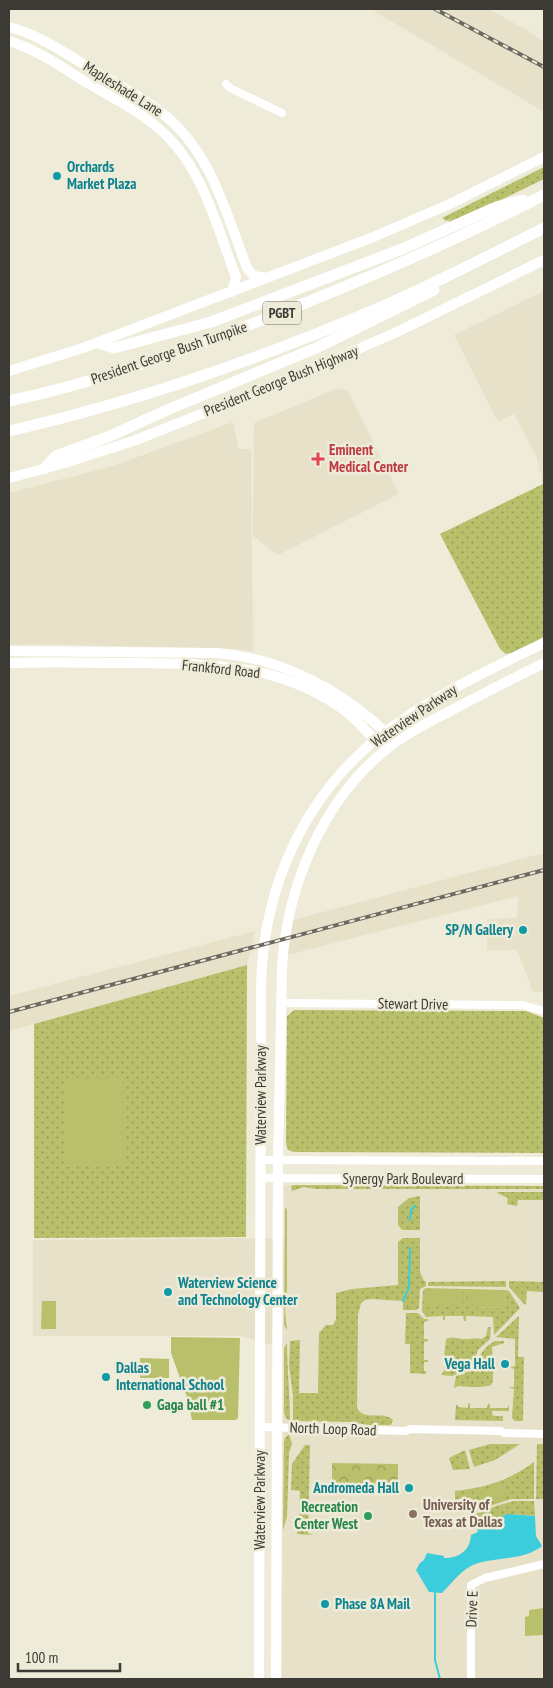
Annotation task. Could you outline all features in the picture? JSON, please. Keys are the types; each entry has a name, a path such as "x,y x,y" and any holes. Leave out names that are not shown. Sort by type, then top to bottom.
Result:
{"highway":[{"path":"98,342 114,348 211,322 402,249 496,208 544,195"},
{"name":"President George Bush Turnpike","path":"9,401 44,394 139,366 248,326 409,260 498,219 544,195"},
{"name":"President George Bush Turnpike","path":"9,431 162,391 224,370 336,326 442,278 544,228"},
{"path":"44,469 56,456 110,436 173,407 346,335 434,291 442,278"}],"main road":[{"name":"Mapleshade Lane","path":"9,27 36,37 160,111 183,133 199,153 215,183 247,268 254,276 268,278"},
{"name":"Mapleshade Lane","path":"9,41 24,46 54,63 151,122 171,140 186,159 202,187 236,277 232,292"},
{"path":"54,63 61,51"},
{"path":"151,122 160,111"},
{"path":"9,371 60,356 98,342 402,225 544,158"},
{"path":"202,187 215,183"},
{"name":"President George Bush Highway","path":"9,478 113,448 159,432 330,362 397,332 544,260"},
{"name":"Waterview Parkway","path":"259,1679 261,986 266,926 277,886 285,864 314,807 334,780 375,740 384,732 440,696 544,643"},
{"name":"Frankford Road","path":"9,651 218,653 244,656 307,677 326,687 355,706 384,732 390,746"},
{"path":"47,651 47,662"},
{"name":"Frankford Road","path":"9,663 204,664 250,670 294,683 328,700 349,714 375,740 390,746"},
{"name":"Waterview Parkway","path":"276,1679 278,1160 283,944 287,922 297,885 317,837 360,775 390,746 446,713 544,663"},
{"path":"302,830 317,837"},
{"path":"261,1244 278,1244"}],"street":[{"path":"226,84 230,88 282,113"},
{"name":"Stewart Drive","path":"281,1003 522,1005 544,1011"},
{"name":"Synergy Park Boulevard","path":"261,1160 544,1161"},
{"name":"Synergy Park Boulevard","path":"261,1178 544,1179"},
{"name":"North Loop Road","path":"260,1427 406,1431 410,1434 500,1436 504,1433 544,1434"},
{"name":"Drive E","path":"471,1679 471,1585 484,1578 544,1564"}],"shaded area":[{"path":"371,9 489,9 528,31 544,42 544,112"},
{"path":"544,291 544,529 542,525 543,484 537,458 514,414 498,422 454,335"},
{"name":"Eminent Medical Center","path":"338,388 348,391 399,494 278,555 253,536 254,423"},
{"path":"233,422 239,449 251,449 253,652 237,649 9,645 9,493 113,466"},
{"path":"544,853 544,992 533,992 517,950 487,950 487,919 517,918 518,896 287,955 293,920"},
{"path":"255,931 247,965 9,1031 9,996"},
{"name":"University of Texas at Dallas","path":"284,1185 544,1186 544,1679 282,1679 283,1348 240,1336 33,1336 33,1240 284,1238"}],"green space":[{"path":"544,167 544,179 451,224 448,221 453,218 446,221 442,218"},
{"path":"543,484 544,637 506,654 500,649 440,534"},
{"path":"247,965 246,1237 34,1238 34,1024"},
{"path":"294,1010 526,1011 544,1018 544,1153 294,1152 288,1150 286,1143 287,1016"},
{"path":"123,1077 124,1166 65,1167 64,1078"},
{"path":"291,1186 544,1186 544,1189 316,1189 304,1187 292,1191"},
{"path":"498,1192 544,1192 544,1200 518,1200 517,1206 507,1204 508,1198"},
{"path":"420,1196 420,1230 402,1230 398,1225 398,1207 409,1198"},
{"path":"285,1208 287,1209 287,1298 285,1310 287,1330 284,1325"},
{"path":"403,1238 420,1238 420,1272 424,1281 426,1281 426,1286 420,1289 419,1308 416,1310 403,1310 403,1301 371,1299 361,1303 358,1315 357,1408 364,1414 389,1417 393,1420 391,1425 293,1421 293,1395 289,1366 290,1341 300,1340 299,1393 318,1393 319,1333 326,1325 333,1325 336,1319 336,1293 352,1289 398,1285 398,1242"},
{"path":"506,1281 506,1287 428,1286 428,1282"},
{"path":"509,1281 544,1282 544,1292 527,1291 526,1305 509,1287"},
{"path":"426,1288 426,1306 463,1307 463,1289 468,1289 468,1307 505,1308 506,1290 509,1291 520,1308 494,1335 493,1317 466,1316 466,1321 464,1321 463,1316 445,1316 445,1320 443,1320 443,1316 426,1317 422,1311 423,1290"},
{"path":"426,1288 463,1289 463,1307 426,1307"},
{"path":"468,1289 506,1290 505,1308 468,1307"},
{"path":"42,1301 56,1301 56,1329 41,1329"},
{"path":"406,1313 418,1313 424,1319 428,1319 428,1321 424,1322 424,1339 428,1339 428,1341 424,1342 424,1360 428,1360 428,1362 424,1362 426,1374 410,1373 410,1344 405,1344"},
{"path":"519,1316 518,1357 524,1357 523,1421 515,1421 512,1418 514,1389 510,1387 514,1387 514,1369 511,1367 515,1366 515,1339 496,1337"},
{"path":"488,1327 491,1327 490,1339 478,1350 474,1361 468,1369 452,1376 441,1375 445,1370 446,1339 482,1339 486,1336"},
{"path":"171,1337 240,1338 238,1418 236,1420 192,1420 188,1400 171,1353"},
{"path":"495,1341 504,1341 504,1343 492,1347 493,1381 491,1385 480,1387 458,1386 454,1388 456,1376 470,1369 484,1350"},
{"path":"287,1343 290,1421 284,1413 284,1348"},
{"path":"140,1358 169,1359 169,1378 140,1378"},
{"path":"468,1403 470,1408 487,1408 488,1404 490,1404 490,1408 508,1408 509,1404 509,1411 492,1411 494,1416 503,1416 503,1421 455,1420 456,1405 468,1408"},
{"path":"289,1434 292,1444 289,1453 287,1516 283,1531 284,1442"},
{"path":"490,1444 520,1444 495,1460 474,1467 469,1450"},
{"path":"537,1444 544,1444 544,1499 536,1499"},
{"path":"305,1445 310,1445 308,1533 313,1535 297,1534 292,1521 299,1521 300,1491 291,1490 292,1464"},
{"path":"465,1450 470,1469 453,1470 449,1458"},
{"path":"534,1462 534,1499 511,1499 475,1511 466,1509 468,1504 460,1498 455,1501 455,1491 497,1482 515,1474"},
{"path":"332,1463 398,1464 398,1491 332,1490"},
{"path":"504,1484 508,1495 484,1502 481,1491"},
{"path":"514,1501 534,1501 535,1516 507,1515 499,1517 487,1525 478,1526 473,1515"},
{"path":"544,1608 544,1635 525,1636 525,1617 529,1616 529,1610"}],"water":[{"path":"508,1514 535,1516 536,1536 542,1546 528,1554 472,1565 458,1576 442,1593 429,1592 416,1570 427,1553 444,1556 444,1558 459,1555 466,1549 471,1535 478,1532 477,1527 487,1527 498,1518"}],"waterway":[{"path":"410,1220 411,1210 415,1206"},
{"path":"403,1301 409,1287 410,1248"},
{"path":"435,1592 435,1660 440,1679"}],"railway":[{"path":"435,9 544,67"},
{"path":"9,1012 544,870"}],"place":[{"name":"Orchards Market Plaza","path":"57,176"},
{"name":"Eminent Medical Center","path":"318,459"},
{"name":"SP/N Gallery","path":"523,930"},
{"name":"Waterview Science and Technology Center","path":"168,1292"},
{"name":"Vega Hall","path":"505,1364"},
{"name":"Dallas International School","path":"106,1377"},
{"name":"Gaga ball #1","path":"147,1405"},
{"name":"Andromeda Hall","path":"409,1488"},
{"name":"University of Texas at Dallas","path":"413,1514"},
{"name":"Recreation Center West","path":"368,1516"},
{"name":"Phase 8A Mail","path":"325,1604"}]}
